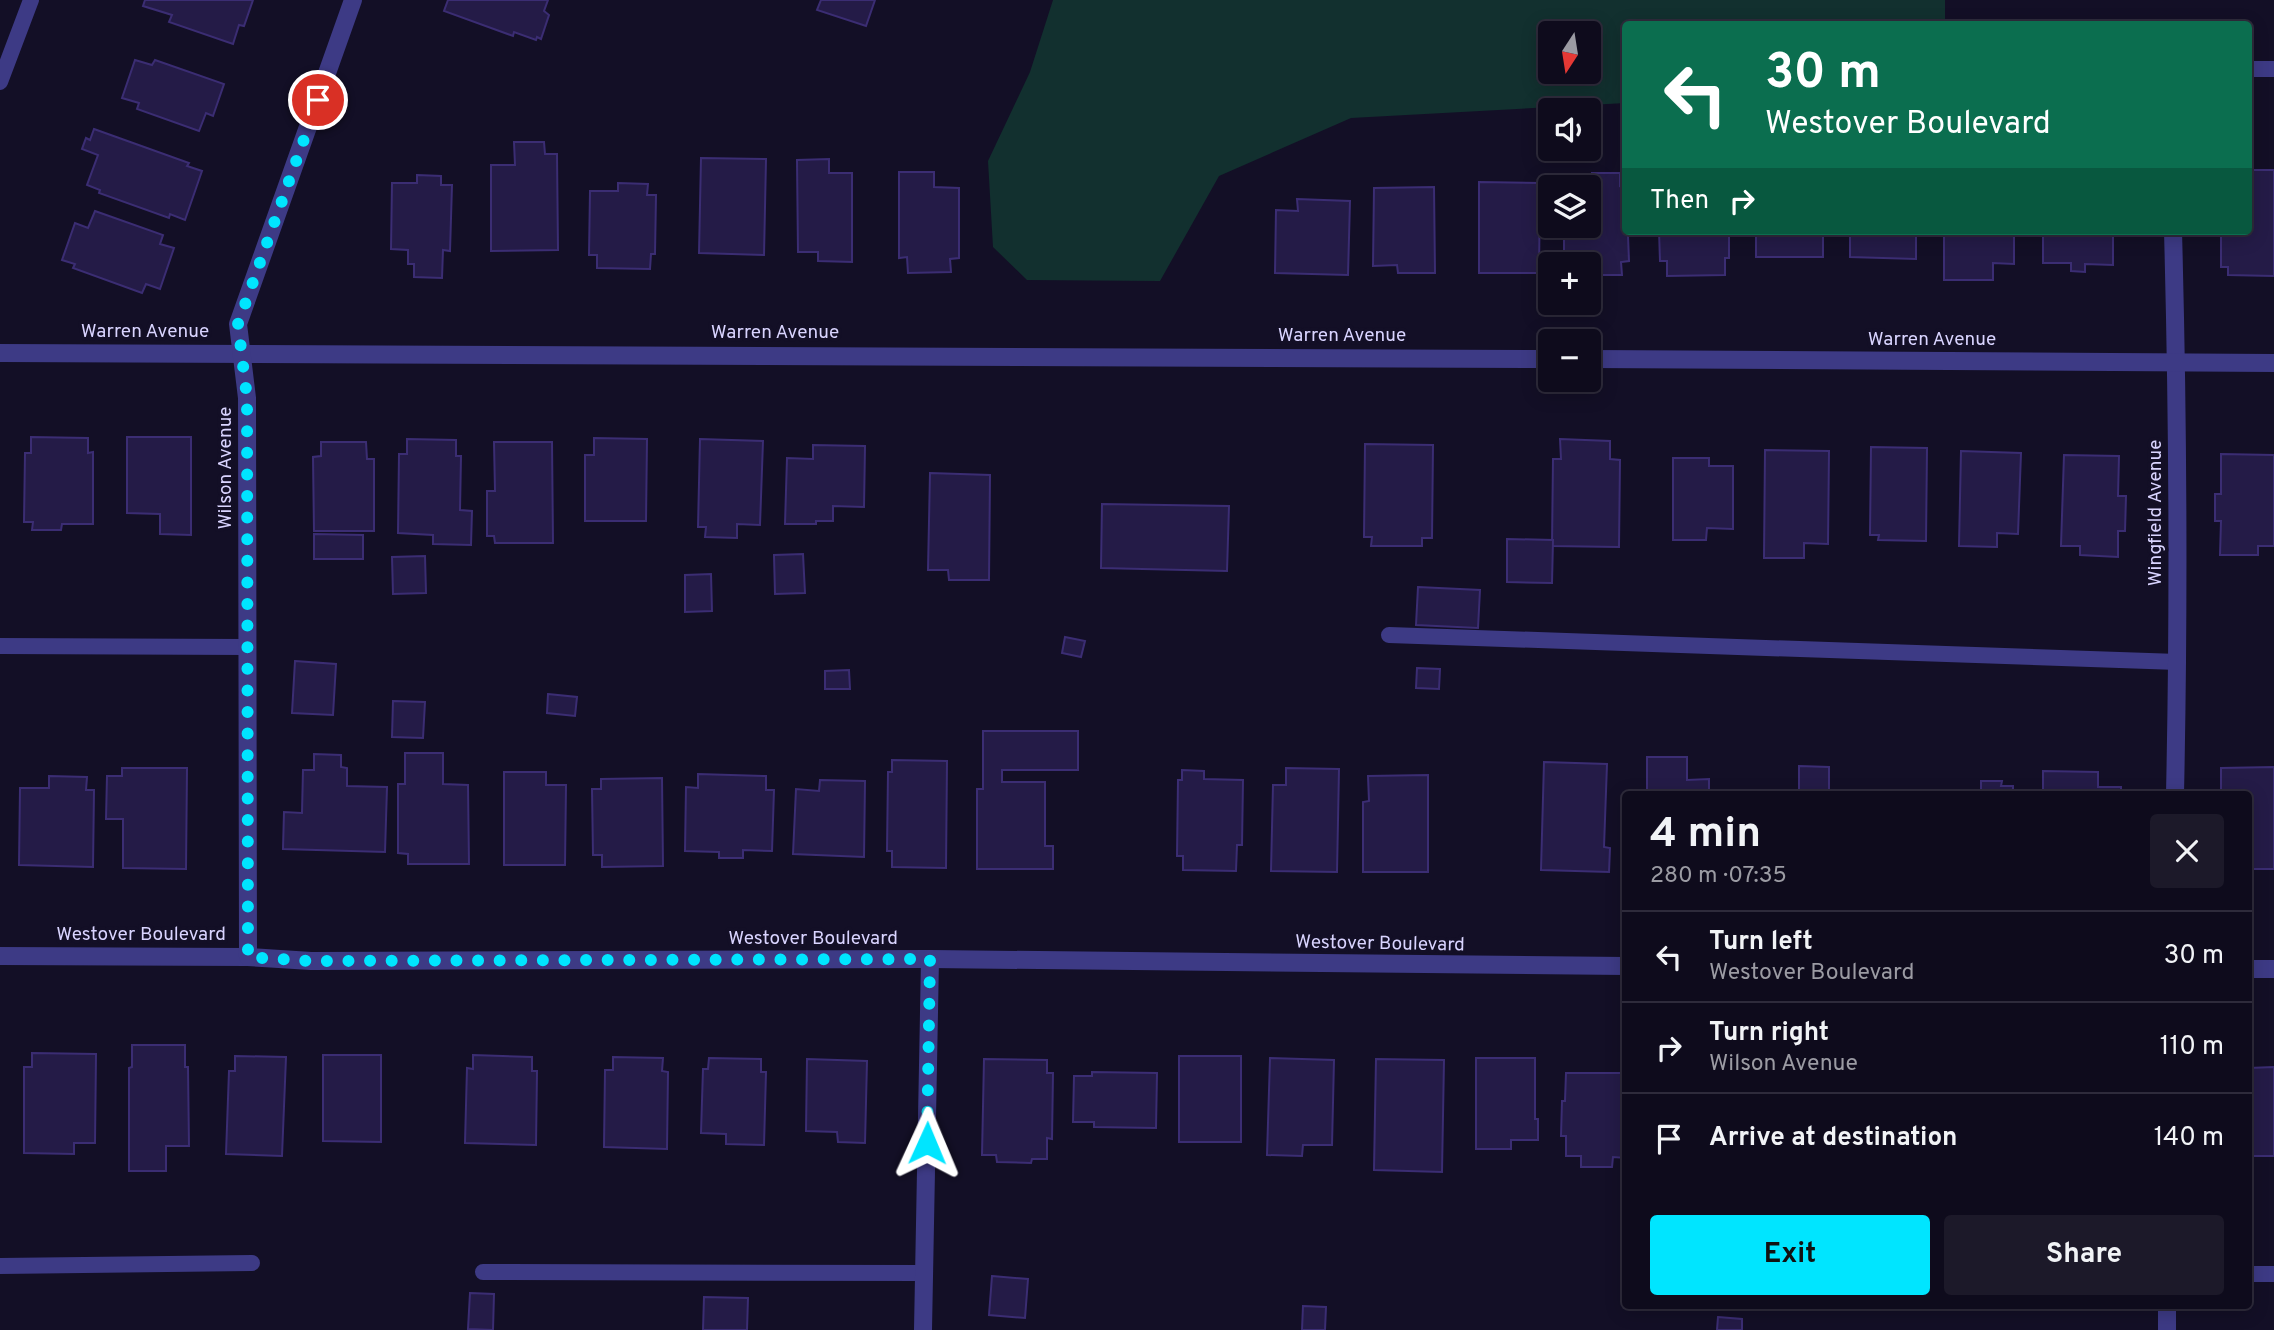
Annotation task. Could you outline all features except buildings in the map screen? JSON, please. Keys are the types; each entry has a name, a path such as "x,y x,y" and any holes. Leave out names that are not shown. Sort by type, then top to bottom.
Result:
{"street":[{"name":"Wilson Avenue","path":"248,957 247,398 238,324 353,0"},
{"name":"Wingfield Avenue","path":"2173,235 2177,363 2178,662 2175,791"},
{"name":"Warren Avenue","path":"0,353 1538,359"},
{"name":"Warren Avenue","path":"1601,359 2274,363"},
{"name":"Westover Boulevard","path":"0,956 248,957 311,961 930,959 1622,966"},
{"path":"923,1330 930,959"},
{"path":"2252,969 2274,969"},
{"path":"2167,1309 2167,1330"}],"lane":[{"path":"0,82 30,0"},
{"path":"2252,69 2274,69"},
{"path":"1389,635 2178,662"},
{"path":"0,646 247,647"},
{"path":"0,1266 252,1263"},
{"path":"483,1272 925,1273"},
{"path":"2252,1274 2274,1274"}],"green space":[{"path":"1053,0 1945,0 1945,21 1622,21 1622,103 1601,104 1601,98 1538,98 1538,108 1351,118 1219,176 1160,281 1027,280 993,247 988,161 1030,72"}],"route":[{"path":"318,100 238,324 247,398 248,957 311,961 930,959 927,1143"}]}
